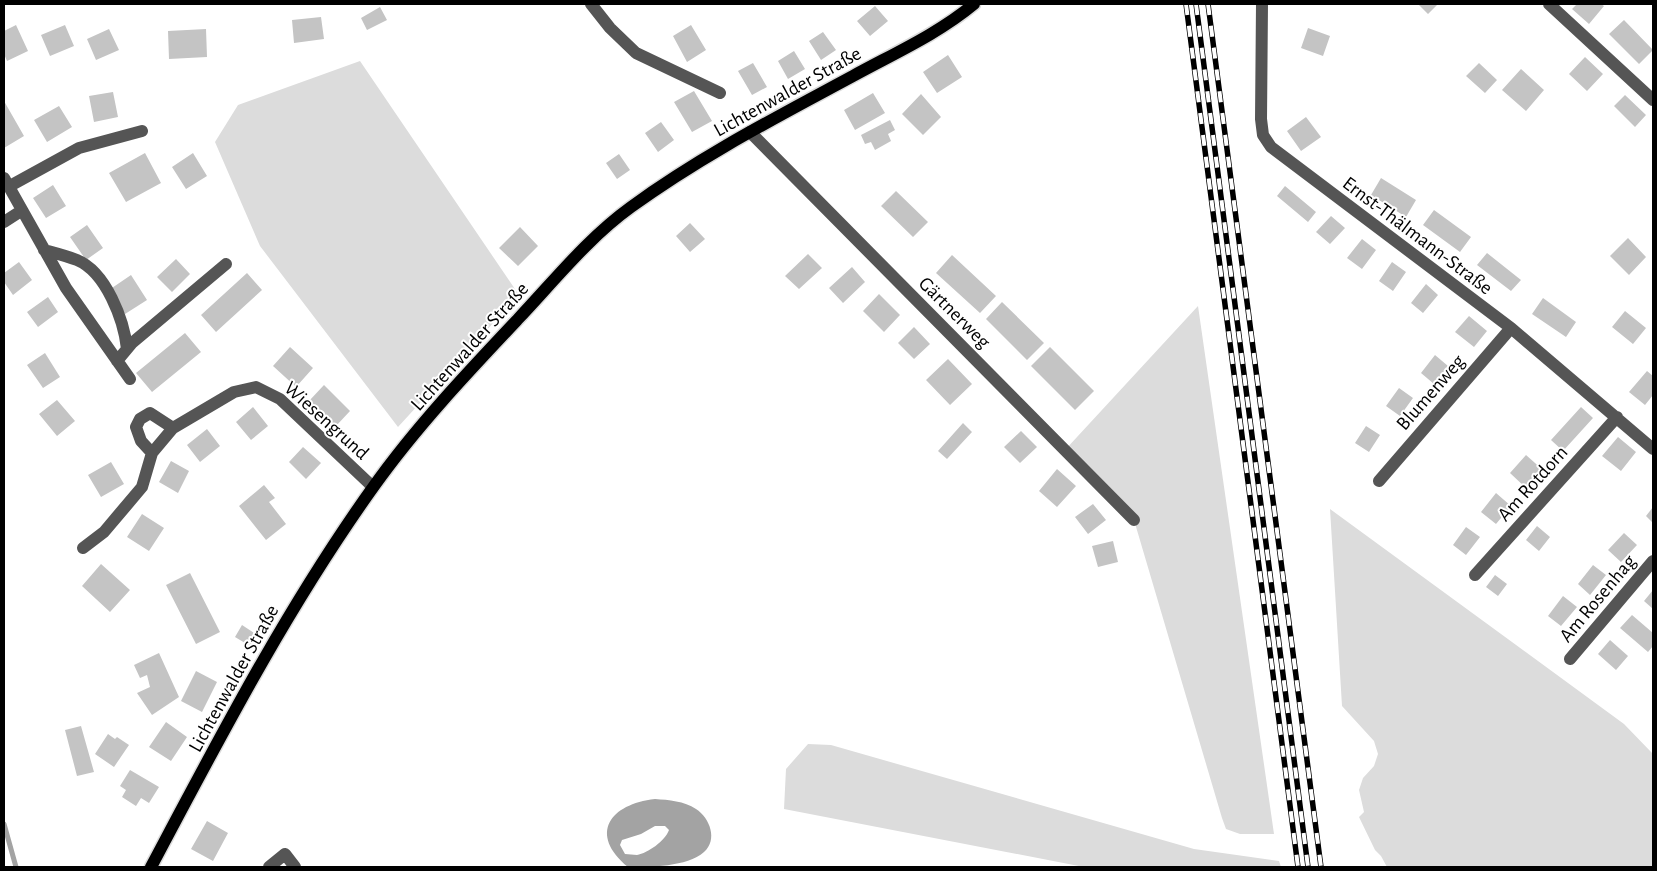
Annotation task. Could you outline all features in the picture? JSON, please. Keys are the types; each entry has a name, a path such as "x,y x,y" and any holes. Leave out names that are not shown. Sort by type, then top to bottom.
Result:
{"main road":[{"name":"Lichtenwalder Straße","path":"150,867 281,627 373,487 404,447 491,347 585,247 628,209 687,168 932,33 974,4"}],"street":[{"path":"591,4 610,28 636,53 720,93"},
{"name":"Ernst-Thälmann-Straße","path":"1262,4 1261,119 1263,135 1271,147 1511,328 1653,449"},
{"path":"1549,4 1653,100"},
{"path":"130,379 66,288 6,182 79,148 142,131"},
{"name":"Gärtnerweg","path":"750,132 1134,520"},
{"path":"4,222 21,211"},
{"path":"44,250 78,260 93,270 106,288 116,308 122,324 127,349"},
{"path":"117,361 132,343 226,264"},
{"name":"Blumenweg","path":"1379,481 1511,328"},
{"name":"Wiesengrund","path":"83,548 104,532 142,487 152,453 173,428 234,392 256,387 280,399 373,487"},
{"path":"152,453 141,441 136,427 140,419 150,412 173,428"},
{"name":"Am Rotdorn","path":"1475,575 1617,417"},
{"name":"Am Rosenhag","path":"1570,659 1653,561"},
{"path":"269,867 285,854 295,867"}],"shaded area":[{"path":"360,61 519,295 398,427 260,246 215,142 238,105"},
{"path":"1198,306 1274,834 1240,834 1226,829 1134,520 1065,450"},
{"path":"1330,509 1624,724 1653,754 1653,867 1387,867 1375,850 1359,817 1364,812 1359,790 1363,778 1374,766 1378,754 1374,741 1342,706"},
{"path":"808,744 831,745 1194,849 1279,861 1281,867 1084,867 784,809 786,769"},
{"path":"655,799 671,800 696,809 705,818 710,829 711,841 708,847 697,857 688,861 657,866 628,867 616,855 609,843 607,832 610,822 616,814 626,807","holes":["655,826 665,826 669,830 667,834 656,846 646,852 637,855 625,854 620,845 622,840 641,834"]}],"building":[{"path":"1418,4 1438,4 1428,14"},
{"path":"1577,4 1601,4 1604,6 1589,24 1572,9"},
{"path":"875,6 888,21 870,36 857,21"},
{"path":"380,7 387,20 367,30 361,18"},
{"path":"321,17 324,39 294,43 292,20"},
{"path":"1624,20 1653,50 1639,64 1609,34"},
{"path":"16,25 28,51 7,61 4,54 4,31"},
{"path":"65,25 74,46 50,56 41,35"},
{"path":"691,25 706,50 687,62 673,36"},
{"path":"1308,28 1330,36 1323,56 1301,48"},
{"path":"109,29 119,50 96,60 87,39"},
{"path":"206,29 207,57 169,59 168,31"},
{"path":"823,32 836,50 821,60 809,41"},
{"path":"794,51 805,69 788,79 778,61"},
{"path":"948,55 962,77 937,93 923,72"},
{"path":"1585,57 1603,74 1587,91 1569,74"},
{"path":"753,63 767,87 752,95 738,71"},
{"path":"1479,63 1497,80 1485,93 1466,76"},
{"path":"1521,69 1544,90 1526,111 1502,90"},
{"path":"694,91 712,121 692,132 674,102"},
{"path":"113,92 118,117 94,122 89,96"},
{"path":"873,93 885,113 855,130 844,110"},
{"path":"921,94 941,117 923,135 902,114"},
{"path":"1625,95 1646,115 1635,127 1614,106"},
{"path":"4,101 24,136 4,148"},
{"path":"59,106 72,127 47,142 34,120"},
{"path":"1306,117 1321,137 1301,151 1287,131"},
{"path":"890,120 895,130 888,134 891,141 875,150 871,142 865,144 861,135"},
{"path":"661,122 674,140 658,152 645,133"},
{"path":"145,153 161,183 126,202 109,173"},
{"path":"193,153 207,176 186,189 172,167"},
{"path":"619,154 630,170 617,179 606,163"},
{"path":"1381,178 1416,200 1406,217 1371,195"},
{"path":"53,185 66,206 46,218 33,198"},
{"path":"1285,186 1316,212 1308,222 1277,196"},
{"path":"896,191 928,222 913,237 881,206"},
{"path":"1434,210 1471,237 1460,252 1423,225"},
{"path":"1331,216 1345,228 1330,244 1316,232"},
{"path":"690,223 705,239 690,252 676,236"},
{"path":"87,225 103,248 86,260 70,237"},
{"path":"520,227 538,246 518,266 499,248"},
{"path":"1628,238 1646,257 1629,275 1610,256"},
{"path":"1362,239 1376,250 1362,269 1347,258"},
{"path":"1487,253 1521,280 1511,291 1477,265"},
{"path":"808,254 822,268 799,289 785,276"},
{"path":"952,255 996,296 980,313 936,273"},
{"path":"176,259 190,274 172,292 157,277"},
{"path":"19,262 32,280 13,295 4,282 4,273"},
{"path":"1392,262 1406,272 1393,291 1379,281"},
{"path":"852,267 865,282 843,303 829,288"},
{"path":"247,273 262,290 216,332 201,315"},
{"path":"131,275 147,300 125,314 109,290"},
{"path":"1426,284 1438,295 1423,313 1411,303"},
{"path":"879,294 900,315 884,332 863,311"},
{"path":"48,297 58,312 38,327 27,312"},
{"path":"1543,298 1576,322 1566,337 1532,314"},
{"path":"1002,302 1044,343 1027,360 986,319"},
{"path":"1625,311 1646,328 1633,344 1612,327"},
{"path":"1469,316 1487,331 1474,347 1455,332"},
{"path":"914,327 930,344 914,359 898,343"},
{"path":"185,333 201,352 152,392 136,373"},
{"path":"290,347 313,368 296,387 273,366"},
{"path":"1050,347 1094,391 1075,410 1031,366"},
{"path":"45,353 60,377 43,388 27,365"},
{"path":"1435,355 1448,366 1434,384 1421,373"},
{"path":"948,359 972,384 950,405 926,380"},
{"path":"1647,371 1653,376 1653,395 1645,405 1629,392"},
{"path":"324,385 350,411 336,426 309,401"},
{"path":"1399,388 1413,398 1400,416 1386,406"},
{"path":"57,400 75,421 57,436 39,414"},
{"path":"253,407 268,426 251,440 236,422"},
{"path":"1581,407 1593,418 1563,451 1551,440"},
{"path":"963,423 972,432 947,459 938,451"},
{"path":"1366,426 1380,435 1369,452 1355,443"},
{"path":"207,429 220,446 200,462 187,445"},
{"path":"1021,431 1037,447 1020,463 1004,447"},
{"path":"1618,437 1636,452 1621,471 1602,456"},
{"path":"303,447 321,463 306,479 289,462"},
{"path":"1526,455 1544,471 1527,489 1510,473"},
{"path":"171,461 189,471 178,493 159,482"},
{"path":"111,462 124,484 101,497 88,475"},
{"path":"1057,469 1076,486 1057,507 1039,491"},
{"path":"264,485 275,498 269,502 286,524 266,540 239,506"},
{"path":"1496,493 1511,506 1496,524 1481,512"},
{"path":"1093,504 1106,520 1088,534 1075,517"},
{"path":"1653,507 1653,523 1646,516"},
{"path":"142,514 164,528 149,551 127,537"},
{"path":"1537,526 1550,537 1539,551 1526,540"},
{"path":"1466,527 1480,537 1466,555 1453,545"},
{"path":"1624,533 1637,545 1621,562 1608,550"},
{"path":"1113,541 1118,562 1098,567 1092,546"},
{"path":"101,564 130,590 110,612 82,586"},
{"path":"1593,565 1606,575 1590,595 1578,584"},
{"path":"190,573 220,632 196,644 166,585"},
{"path":"1495,575 1507,584 1498,596 1486,587"},
{"path":"1653,590 1653,609 1644,601"},
{"path":"1563,596 1577,607 1561,626 1548,616"},
{"path":"1632,615 1653,633 1653,646 1648,652 1620,628"},
{"path":"242,625 257,635 250,646 235,637"},
{"path":"1610,640 1628,656 1616,670 1598,654"},
{"path":"159,653 179,697 152,715 137,693 150,687 147,675 140,678 134,665"},
{"path":"196,671 217,682 202,712 181,701"},
{"path":"166,722 187,737 171,761 149,747"},
{"path":"81,726 94,772 77,776 65,730"},
{"path":"108,734 115,739 117,737 129,745 114,767 95,754"},
{"path":"130,770 159,787 149,803 141,798 136,806 122,797 126,790 120,786"},
{"path":"207,821 228,833 213,861 191,849"}],"waterway":[{"path":"4,824 16,867"}],"railway":[{"path":"1186,4 1298,867"},
{"path":"1196,4 1308,867"},
{"path":"1208,4 1321,867"}]}
